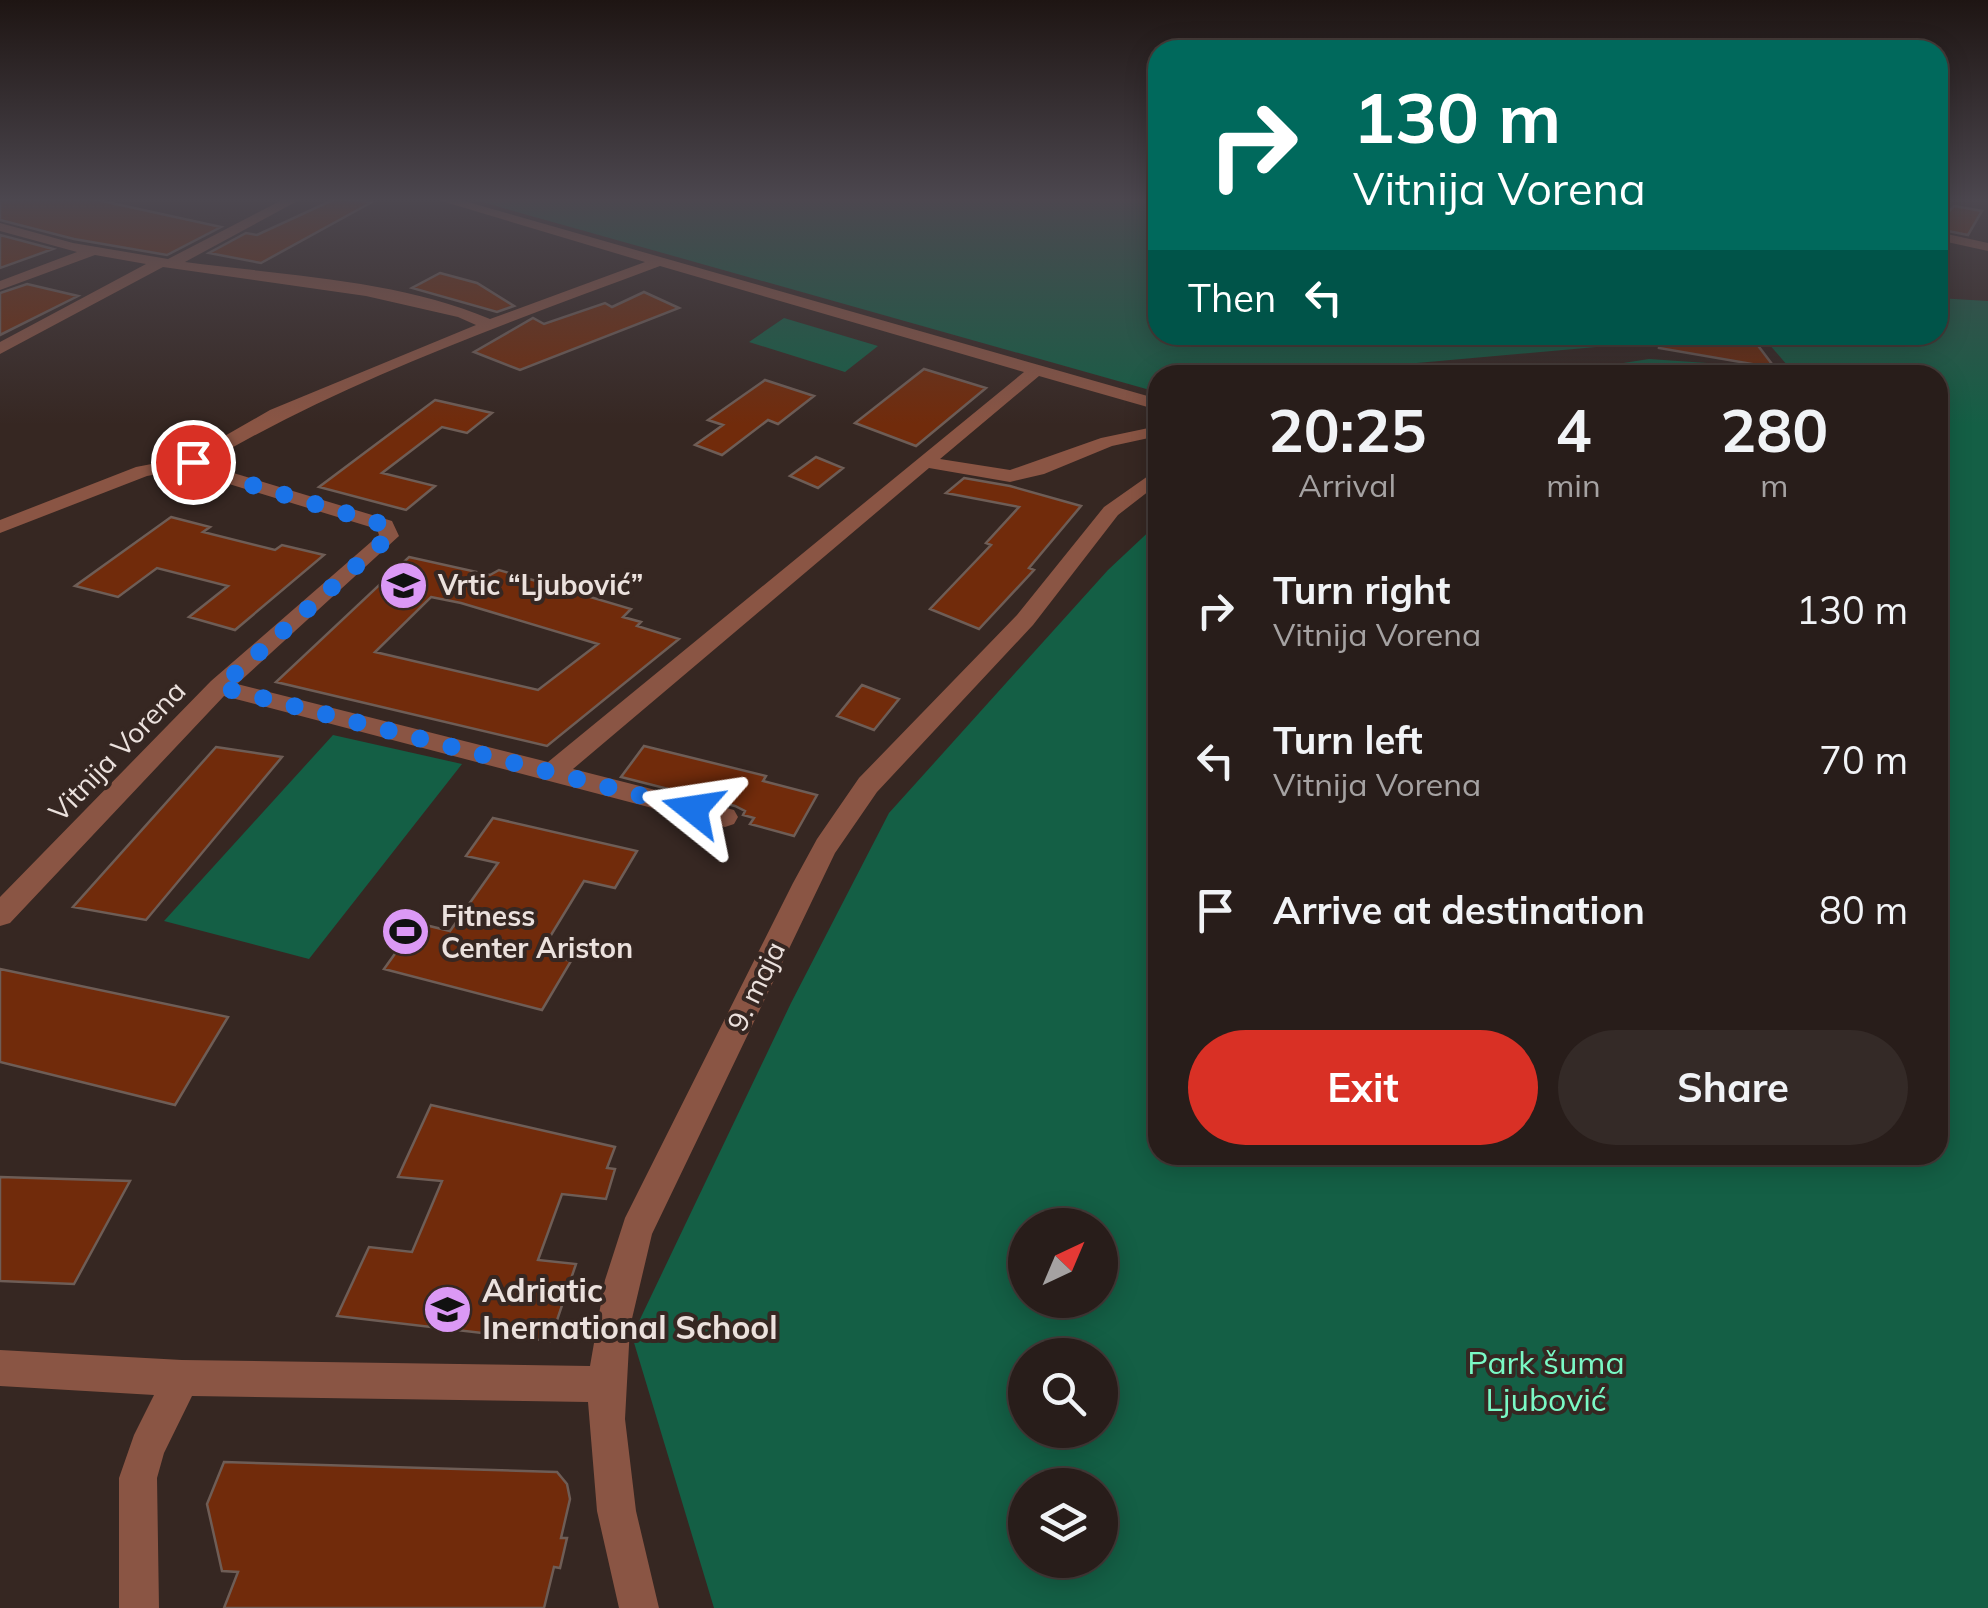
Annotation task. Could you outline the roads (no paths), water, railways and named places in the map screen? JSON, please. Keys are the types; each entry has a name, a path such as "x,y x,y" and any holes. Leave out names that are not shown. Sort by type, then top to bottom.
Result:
{"street":[{"path":"0,286 32,274"},
{"path":"0,349 100,292 142,274"},
{"path":"240,274 366,291 463,313 488,324"},
{"path":"0,527 143,471 193,462 276,414 488,324 625,274"},
{"path":"700,274 1148,402"},
{"path":"554,771 1036,370"},
{"path":"925,462 1010,476 1038,470 1093,446 1148,433"},
{"name":"Vitnija Vorena","path":"0,914 220,687 390,532 385,525 222,476 193,462"},
{"name":"9. maja","path":"639,1608 613,1500 605,1382 608,1337 637,1230 826,846 868,785 1025,620 1102,521 1148,482"},
{"path":"220,687 725,817"},
{"path":"0,1368 182,1378 565,1386 605,1382"},
{"path":"139,1608 138,1478 146,1448 182,1378"}],"place":[{"name":"Vrtic “Ljubović”","path":"403,585"},
{"name":"Fitness Center Ariston","path":"406,932"},
{"name":"Adriatic Inernational School","path":"447,1309"}],"park label":[{"name":"Park šuma Ljubović","path":"1546,1382"}]}
